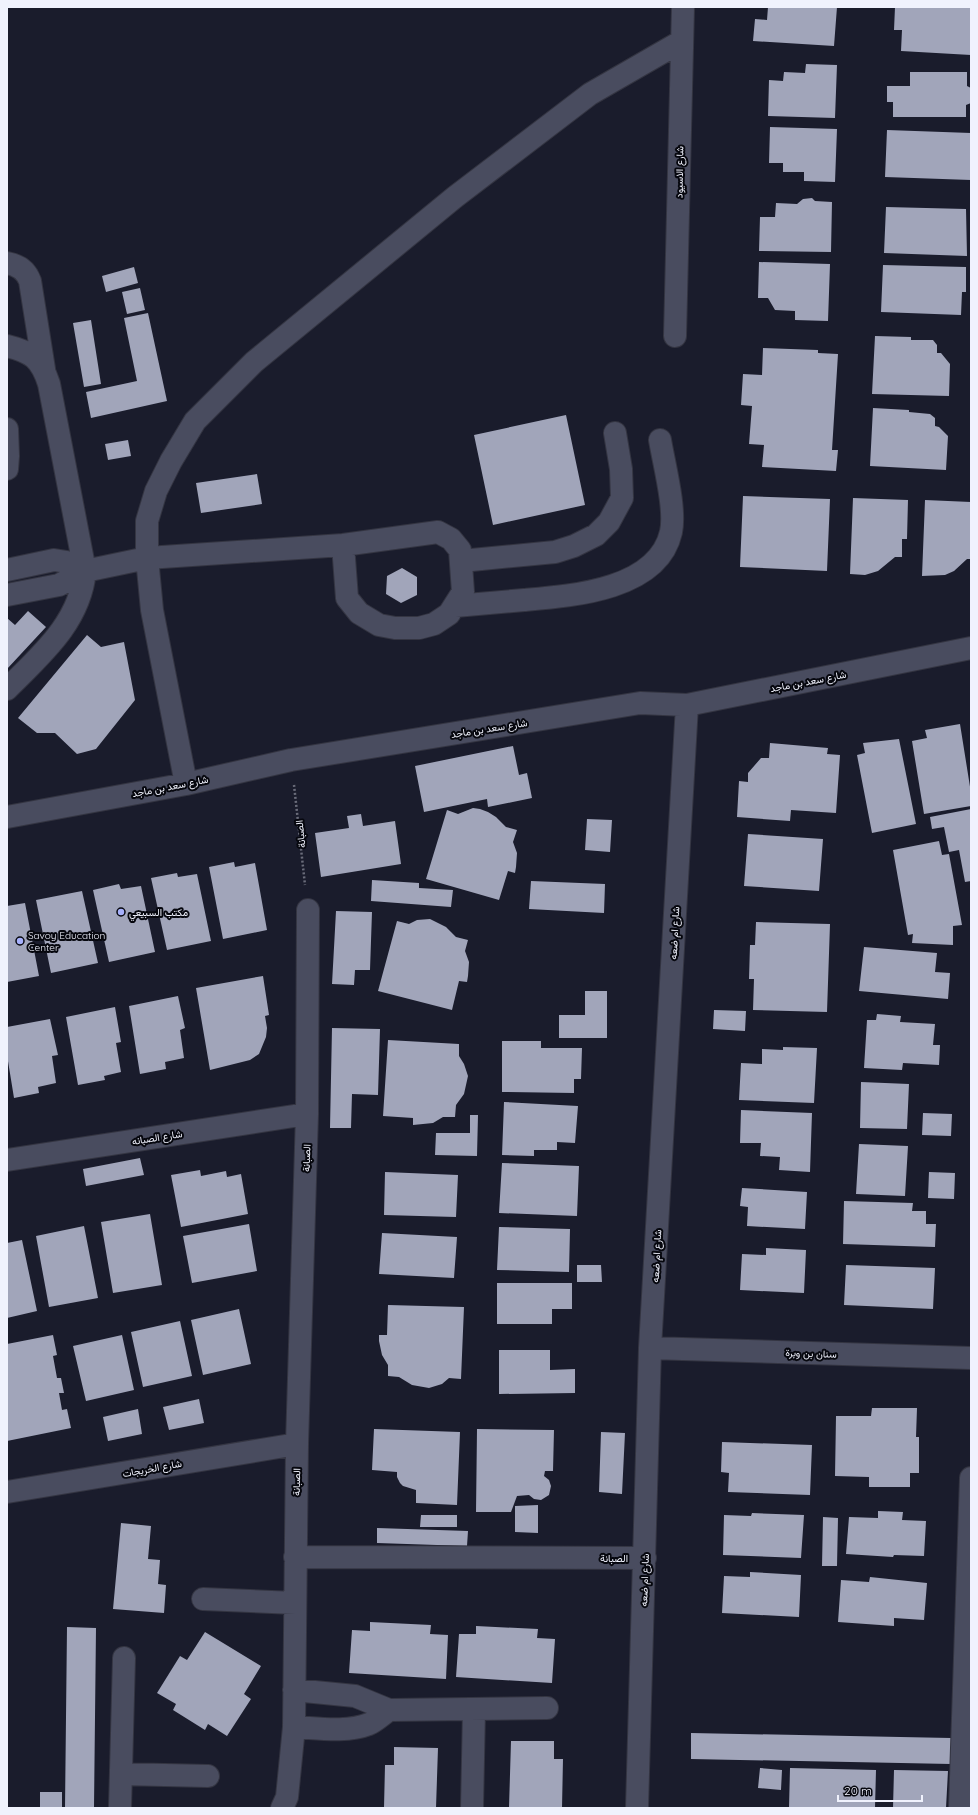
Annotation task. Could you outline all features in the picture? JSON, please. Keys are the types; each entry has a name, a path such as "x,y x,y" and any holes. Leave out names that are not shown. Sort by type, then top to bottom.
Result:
{"street":[{"name":"شارع الاسيود","path":"676,336 684,7"},
{"path":"186,784 152,610 146,558 147,521 156,491 171,460 195,421 254,362 455,197 590,94 682,41"},
{"path":"7,263 13,264 26,272 30,280 44,369 50,392 85,570 84,588 77,605 65,626 45,650 7,689"},
{"path":"7,346 23,350 34,356 44,369"},
{"path":"7,429 7,469"},
{"path":"461,561 554,552 574,546 596,535 609,522 622,498 621,469 615,432"},
{"path":"455,606 579,594 626,580 653,564 662,555 671,532 672,517 660,440"},
{"path":"7,595 59,585 85,570 146,558 343,545 438,532 451,540 460,550 463,592 450,614 434,624 419,628 379,626 359,613 347,598 343,545"},
{"path":"7,570 54,560 67,562 85,570"},
{"name":"شارع سعد بن ماجد","path":"7,817 186,784 291,760 640,703 688,705 971,648"},
{"name":"شارع ام ضعه","path":"637,1808 650,1348 688,705"},
{"name":"الصبانة","path":"282,1808 287,1797 294,1727 296,1444 307,1114 308,910"},
{"name":"شارع الصبانه","path":"7,1160 307,1114"},
{"name":"سنان بن وبرة","path":"650,1348 971,1358"},
{"name":"شارع الخريجات","path":"7,1492 296,1444"},
{"path":"960,1808 971,1478"},
{"name":"الصبانة","path":"295,1557 645,1558"},
{"path":"203,1599 295,1603"},
{"path":"120,1808 124,1658"},
{"path":"294,1690 355,1696 389,1710 547,1708"},
{"path":"294,1727 336,1729 356,1727 370,1724 389,1710"},
{"path":"472,1808 474,1710"},
{"path":"121,1774 208,1776"}],"path":[{"name":"الصبانة","path":"291,760 308,910"}],"building":[{"path":"768,7 837,7 834,46 753,41 755,19 767,20"},
{"path":"895,7 971,7 971,55 901,51 902,30 894,30"},
{"path":"806,64 837,65 835,118 768,116 769,80 783,81 784,72 805,73"},
{"path":"910,72 967,72 967,86 971,88 971,103 966,105 966,117 893,117 893,102 887,102 887,86 910,86"},
{"path":"770,127 837,129 835,182 804,181 804,172 783,172 783,163 769,163"},
{"path":"887,130 971,133 971,180 885,177"},
{"path":"812,198 815,201 832,202 831,252 759,251 760,217 775,217 776,203 797,204 803,199"},
{"path":"886,207 966,209 967,256 884,253"},
{"path":"759,262 830,264 828,321 795,320 795,311 775,310 768,298 758,298"},
{"path":"883,265 966,267 966,292 962,292 961,315 881,312"},
{"path":"134,267 138,283 106,292 102,276"},
{"path":"140,288 145,310 127,314 122,292"},
{"path":"148,313 167,401 91,418 86,392 137,381 124,318"},
{"path":"91,320 101,384 84,387 73,323"},
{"path":"875,336 911,337 911,340 933,340 937,345 937,353 941,353 950,364 949,396 872,394"},
{"path":"763,348 818,350 818,353 838,354 832,450 838,450 836,471 762,467 764,445 749,444 752,406 741,405 743,374 762,375"},
{"path":"873,408 909,410 909,412 930,414 935,418 935,426 939,427 948,436 946,470 870,466"},
{"path":"566,415 585,505 493,525 474,435"},
{"path":"128,440 131,456 108,460 105,444"},
{"path":"257,474 262,504 201,513 196,483"},
{"path":"743,496 830,499 827,571 740,567"},
{"path":"853,498 908,500 907,539 902,539 902,557 895,557 878,571 865,575 850,574"},
{"path":"925,500 971,502 971,559 967,559 954,571 945,575 922,576"},
{"path":"402,568 417,577 417,595 401,603 386,594 387,576"},
{"path":"28,611 46,627 7,669 7,618 15,625"},
{"path":"87,635 101,647 124,642 135,700 96,749 77,754 55,733 37,733 18,718"},
{"path":"960,724 971,793 971,806 924,814 912,741 927,738 925,730"},
{"path":"899,739 916,824 872,833 857,755 865,753 863,743"},
{"path":"770,743 828,748 827,754 840,755 836,813 791,810 790,821 737,817 739,781 748,782 748,773 761,758 769,758"},
{"path":"513,746 519,775 527,773 532,798 488,807 487,799 424,812 415,766"},
{"path":"473,808 488,812 496,817 506,827 517,830 513,842 517,853 515,873 508,871 499,900 426,879 447,810 458,814"},
{"path":"971,809 971,881 965,882 959,850 949,852 944,827 932,829 930,817"},
{"path":"361,814 363,826 395,821 401,864 321,877 315,833 349,828 347,816"},
{"path":"587,819 612,820 610,852 585,850"},
{"path":"748,834 823,839 819,891 744,886"},
{"path":"939,841 942,855 949,854 962,925 953,926 953,945 912,943 913,934 908,935 893,850"},
{"path":"234,862 235,867 255,863 267,930 223,939 209,867"},
{"path":"177,873 178,877 197,874 211,941 167,950 151,878"},
{"path":"372,880 419,883 419,888 453,890 451,907 371,901"},
{"path":"531,881 605,884 604,913 529,909"},
{"path":"119,884 121,889 141,886 155,952 109,962 93,890"},
{"path":"82,891 98,963 51,973 36,900"},
{"name":"Savoy Education Center","path":"25,903 39,976 7,982 7,906"},
{"path":"336,911 372,912 370,970 355,970 354,985 332,984"},
{"path":"430,919 446,927 456,937 468,940 465,951 469,962 467,982 459,981 452,1010 378,991 397,921 409,924 417,920"},
{"path":"756,922 830,924 827,1012 753,1010 754,979 749,979 750,945 755,945"},
{"path":"864,947 937,953 935,972 950,973 948,999 859,991"},
{"path":"263,976 269,1015 265,1016 267,1028 266,1037 259,1054 250,1060 210,1070 196,988"},
{"path":"585,991 607,991 607,1038 559,1038 559,1015 585,1015"},
{"path":"178,996 185,1028 180,1030 184,1058 165,1062 166,1069 140,1074 129,1006"},
{"path":"115,1007 121,1042 116,1043 121,1072 104,1076 105,1080 78,1085 66,1017"},
{"path":"714,1010 746,1011 745,1031 713,1029"},
{"path":"877,1014 901,1016 900,1022 935,1024 933,1045 940,1045 939,1065 903,1063 902,1070 864,1068 867,1020 876,1020"},
{"path":"50,1019 58,1055 52,1056 56,1083 38,1087 39,1093 14,1098 7,1055 7,1027"},
{"path":"332,1028 380,1029 378,1095 352,1094 351,1128 330,1128"},
{"path":"388,1040 459,1044 459,1056 464,1064 468,1076 464,1094 456,1105 455,1117 443,1117 433,1123 413,1125 413,1118 383,1116"},
{"path":"502,1041 541,1041 541,1048 582,1048 581,1079 574,1079 574,1093 502,1092"},
{"path":"783,1047 817,1048 814,1103 739,1100 741,1063 762,1064 762,1049 783,1050"},
{"path":"861,1082 909,1084 907,1129 860,1128"},
{"path":"504,1102 578,1106 575,1143 557,1142 557,1150 534,1150 534,1156 502,1155"},
{"path":"741,1110 812,1113 810,1172 779,1170 780,1157 760,1156 761,1143 740,1143"},
{"path":"923,1113 952,1114 951,1136 922,1135"},
{"path":"470,1115 478,1115 477,1156 435,1155 436,1133 470,1133"},
{"path":"859,1144 908,1146 905,1196 856,1194"},
{"path":"140,1158 144,1175 86,1186 83,1169"},
{"path":"502,1163 579,1166 577,1216 499,1213"},
{"path":"200,1170 201,1176 226,1171 227,1177 241,1174 248,1214 181,1227 171,1175"},
{"path":"385,1172 458,1175 456,1217 384,1215"},
{"path":"929,1172 955,1173 954,1199 928,1198"},
{"path":"742,1188 807,1192 805,1229 747,1226 748,1207 740,1206"},
{"path":"844,1201 913,1203 912,1211 926,1211 926,1224 936,1224 935,1247 843,1244"},
{"path":"150,1214 162,1285 113,1293 101,1222"},
{"path":"249,1224 257,1271 192,1283 183,1236"},
{"path":"84,1226 98,1298 49,1307 36,1236"},
{"path":"499,1227 570,1229 569,1272 497,1270"},
{"path":"382,1233 457,1237 454,1278 379,1274"},
{"path":"22,1240 37,1311 7,1318 7,1243"},
{"path":"766,1248 806,1250 804,1293 740,1290 742,1254 766,1255"},
{"path":"577,1265 601,1265 602,1282 577,1282"},
{"path":"846,1265 935,1268 933,1309 844,1305"},
{"path":"497,1283 572,1283 572,1309 552,1309 552,1324 497,1324"},
{"path":"388,1305 464,1307 461,1379 449,1378 442,1384 429,1388 412,1385 399,1377 388,1376 388,1365 382,1355 379,1335 387,1335"},
{"path":"239,1309 251,1364 203,1375 191,1320"},
{"path":"180,1321 192,1376 143,1387 131,1332"},
{"path":"53,1335 57,1355 53,1356 57,1378 61,1378 64,1393 59,1393 62,1410 67,1409 71,1428 7,1441 7,1344"},
{"path":"122,1335 134,1390 86,1401 73,1346"},
{"path":"499,1350 550,1350 550,1370 575,1369 575,1393 499,1394"},
{"path":"199,1399 204,1423 169,1430 163,1407"},
{"path":"872,1408 917,1408 916,1437 919,1437 919,1473 910,1473 910,1487 869,1487 869,1477 835,1476 836,1416 871,1416"},
{"path":"138,1409 142,1434 108,1441 103,1417"},
{"path":"374,1429 460,1432 457,1505 416,1503 416,1490 403,1486 397,1477 397,1472 372,1470"},
{"path":"477,1429 554,1430 553,1471 545,1471 544,1476 549,1480 551,1486 549,1495 541,1500 534,1499 529,1495 517,1496 511,1512 476,1512"},
{"path":"601,1432 625,1433 622,1494 599,1492"},
{"path":"722,1442 812,1445 810,1495 728,1492 729,1473 721,1472"},
{"path":"538,1505 538,1533 515,1532 515,1506"},
{"path":"878,1511 903,1512 902,1520 926,1521 924,1556 894,1555 893,1557 846,1554 849,1517 878,1518"},
{"path":"752,1513 804,1515 801,1558 723,1555 724,1515 751,1516"},
{"path":"421,1515 457,1515 457,1527 420,1527"},
{"path":"823,1517 838,1518 837,1566 822,1566"},
{"path":"121,1523 151,1526 148,1559 160,1560 158,1584 166,1585 164,1613 113,1609"},
{"path":"377,1528 468,1531 467,1546 377,1543"},
{"path":"750,1572 801,1575 799,1617 722,1613 724,1576 750,1577"},
{"path":"870,1577 927,1583 924,1620 894,1618 894,1626 838,1622 841,1580 869,1582"},
{"path":"370,1622 431,1625 430,1634 448,1635 446,1679 349,1673 352,1630 370,1631"},
{"path":"476,1626 538,1629 537,1638 555,1639 552,1683 456,1677 459,1634 476,1634"},
{"path":"67,1627 96,1628 94,1808 65,1808"},
{"path":"205,1632 261,1666 244,1694 251,1699 227,1736 208,1724 205,1730 173,1710 176,1704 157,1693 180,1656 187,1660"},
{"path":"691,1733 951,1738 951,1764 691,1759"},
{"path":"511,1741 554,1741 554,1759 563,1759 562,1808 509,1808"},
{"path":"394,1747 438,1748 436,1808 384,1808 385,1765 394,1765"},
{"path":"760,1768 782,1770 781,1790 758,1788"},
{"path":"790,1768 876,1770 875,1808 789,1808"},
{"path":"894,1770 948,1771 946,1808 893,1808"},
{"path":"40,1792 62,1792 62,1808 40,1808"}],"place":[{"name":"مكتب السبيعي","path":"121,912"},
{"name":"Savoy Education Center","path":"20,941"}]}
